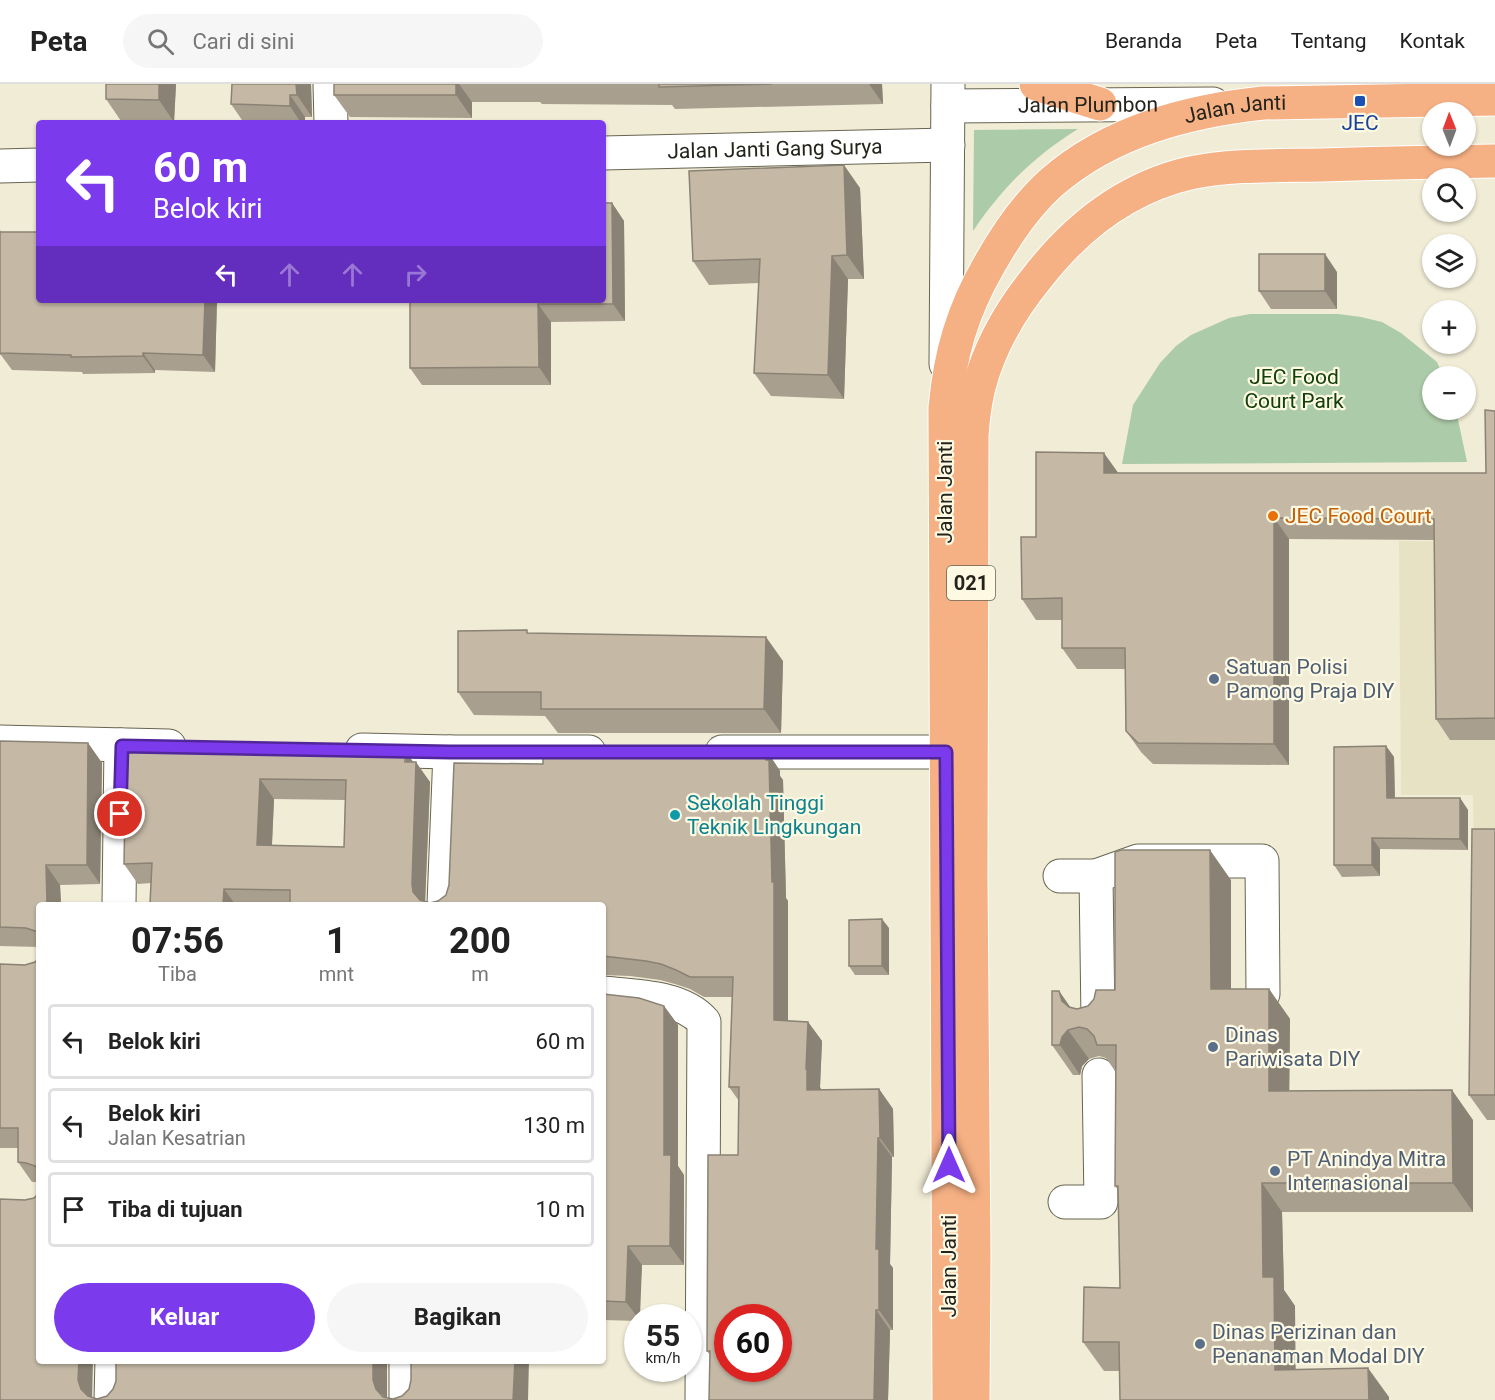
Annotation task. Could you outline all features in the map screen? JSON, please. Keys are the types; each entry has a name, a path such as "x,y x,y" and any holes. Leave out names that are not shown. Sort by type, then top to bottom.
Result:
{"main road":[{"path":"1036,84 1100,104"},
{"name":"Jalan Janti","path":"949,1400 945,408 952,356 975,291 1011,228 1053,182 1106,146 1139,131 1200,112 1263,103 1495,99"},
{"name":"Jalan Janti","path":"973,1400 972,436 974,412 988,359 1000,334 1030,285 1061,249 1087,224 1110,207 1162,181 1191,173 1248,166 1495,161"}],"street":[{"path":"330,84 331,120"},
{"name":"Jalan Plumbon","path":"945,408 948,95 1100,104 1263,103"},
{"name":"Jalan Janti Gang Surya","path":"606,153 948,145"},
{"path":"0,166 36,165"},
{"path":"0,742 204,747"},
{"path":"118,902 122,746"},
{"path":"333,750 615,752"},
{"path":"444,902 450,752"},
{"path":"698,752 946,752"},
{"path":"1060,876 1096,876 1138,861 1262,861 1263,994"},
{"path":"1096,876 1098,1020"},
{"path":"606,993 656,999 686,1007 698,1014 704,1022 702,1400"},
{"path":"1065,1202 1101,1202 1099,1075"},
{"path":"111,1400 112,1364"},
{"path":"406,1364 406,1400"}],"shaded area":[{"path":"1399,541 1495,542 1495,851 1474,851 1473,795 1401,795"}],"green space":[{"path":"1078,129 1020,174 996,200 973,231 974,130"},
{"name":"JEC Food Court Park","path":"1250,314 1338,314 1382,322 1401,333 1422,350 1422,354 1427,354 1439,366 1422,366 1422,420 1458,420 1467,462 1122,464 1133,405 1160,363 1176,346 1191,335 1229,318"}],"building":[{"path":"106,84 159,84 159,100 106,99"},
{"path":"232,84 296,84 297,95 290,95 290,106 231,104"},
{"path":"334,84 456,84 456,95 334,95"},
{"path":"659,84 772,84 659,87"},
{"path":"844,165 847,255 832,256 828,375 754,373 760,259 693,261 689,171"},
{"path":"606,203 612,203 613,304 538,304 539,367 410,368 410,303 606,303"},
{"path":"0,232 36,232 36,303 205,303 203,355 143,353 143,356 71,357 71,355 0,353"},
{"path":"1259,254 1325,254 1325,291 1259,291"},
{"path":"1485,410 1495,411 1495,718 1436,719 1434,519 1274,518 1274,744 1138,743 1126,731 1125,648 1062,648 1062,598 1022,599 1021,537 1036,537 1036,452 1104,453 1104,473 1486,473"},
{"path":"527,630 527,633 766,637 764,709 541,709 541,692 458,692 458,631"},
{"path":"0,741 88,743 87,865 46,865 47,902 36,902 36,932 26,928 0,927"},
{"path":"126,744 405,750 405,762 416,762 412,884 413,892 420,900 427,902 290,902 290,890 224,889 223,902 150,902 152,863 124,864","holes":["260,779 346,780 344,847 257,845"]},
{"path":"1386,746 1387,798 1460,798 1460,839 1372,838 1372,865 1334,865 1334,747"},
{"path":"543,751 767,751 772,882 774,882 774,1020 808,1022 807,1090 879,1089 880,1138 878,1138 876,1249 879,1249 879,1310 876,1310 874,1400 709,1400 708,1155 738,1155 739,1087 729,1087 733,977 690,977 661,964 606,956 606,902 434,902 446,895 449,885 454,763 543,764"},
{"path":"1472,829 1495,829 1495,1095 1469,1095"},
{"path":"1121,850 1210,850 1211,989 1269,989 1269,1091 1452,1090 1453,1183 1262,1183 1263,1277 1274,1277 1275,1370 1368,1368 1369,1400 1120,1400 1119,1342 1083,1342 1084,1287 1120,1288 1118,1186 1115,1186 1116,1045 1097,1045 1094,1036 1087,1029 1079,1027 1068,1030 1062,1037 1060,1045 1052,1045 1052,991 1059,991 1062,1001 1069,1007 1077,1009 1088,1006 1094,999 1096,990 1115,990 1115,852"},
{"path":"882,919 882,966 849,966 849,920"},
{"path":"35,962 36,1167 18,1162 18,1128 0,1128 0,964 25,965"},
{"path":"606,994 639,998 664,1006 664,1155 671,1155 670,1246 628,1246 626,1302 606,1301"},
{"path":"36,1196 36,1364 79,1364 78,1380 81,1389 88,1396 97,1399 107,1396 116,1381 116,1364 373,1364 373,1380 376,1389 383,1397 393,1399 402,1396 409,1389 411,1364 515,1364 513,1400 0,1400 0,1199 34,1198"}],"place":[{"name":"JEC","path":"1360,101"},
{"name":"JEC Food Court","path":"1273,516"},
{"name":"Satuan Polisi Pamong Praja DIY","path":"1214,679"},
{"name":"Sekolah Tinggi Teknik Lingkungan","path":"675,815"},
{"name":"Dinas Pariwisata DIY","path":"1213,1047"},
{"name":"PT Anindya Mitra Internasional","path":"1275,1171"},
{"name":"Dinas Perizinan dan Penanaman Modal DIY","path":"1200,1344"}],"route":[{"path":"120,814 122,746 450,752 946,752 949,1165"}]}
